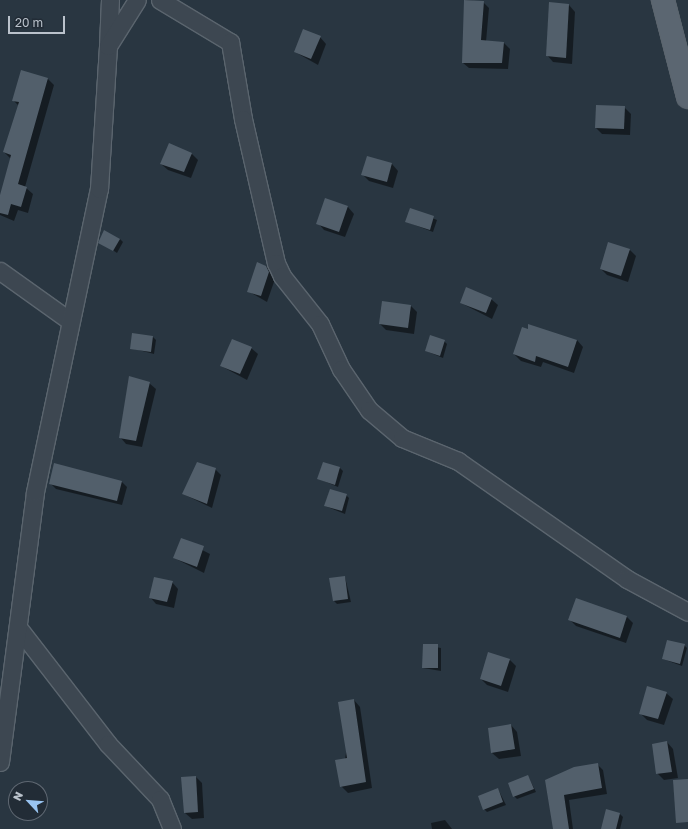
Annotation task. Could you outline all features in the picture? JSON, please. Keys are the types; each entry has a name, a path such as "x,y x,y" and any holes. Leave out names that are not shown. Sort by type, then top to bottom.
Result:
{"main road":[{"path":"663,0 688,97"}],"street":[{"path":"0,762 6,681 20,630 35,492 99,188 110,0"},
{"path":"108,46 137,0"},
{"path":"160,0 230,42 243,119 276,263 282,276 320,324 341,369 369,410 402,438 458,461 628,579 688,612"},
{"path":"0,272 70,321"},
{"path":"20,630 108,744 160,799 172,829"}],"building":[{"path":"464,0 484,1 481,40 504,42 502,63 462,63"},
{"path":"549,2 569,4 566,58 546,56"},
{"path":"303,29 321,36 311,59 294,52"},
{"path":"21,70 48,78 18,184 27,187 21,207 11,204 8,215 0,213 0,195 11,155 3,152 19,102 12,101"},
{"path":"596,105 625,106 624,129 595,128"},
{"path":"169,143 192,153 184,172 160,164"},
{"path":"367,156 392,163 387,182 361,175"},
{"path":"325,198 348,206 339,232 316,224"},
{"path":"410,208 434,216 430,230 405,222"},
{"path":"104,230 120,239 113,251 98,243"},
{"path":"608,242 630,249 621,276 600,269"},
{"path":"257,262 266,266 269,272 261,296 247,292"},
{"path":"466,287 492,298 486,313 460,303"},
{"path":"382,301 411,305 408,328 379,324"},
{"path":"528,324 577,340 568,367 536,356 535,362 513,354 522,327 528,329"},
{"path":"132,333 153,336 151,352 130,349"},
{"path":"430,335 445,340 440,356 425,351"},
{"path":"232,339 252,347 240,374 220,366"},
{"path":"129,376 150,382 136,441 119,438"},
{"path":"197,462 216,468 207,504 182,494"},
{"path":"323,462 340,467 335,485 317,479"},
{"path":"54,463 122,481 117,501 49,484"},
{"path":"330,489 347,494 342,511 324,506"},
{"path":"181,538 204,546 197,567 173,558"},
{"path":"345,576 348,599 333,601 329,578"},
{"path":"154,577 173,581 167,602 149,598"},
{"path":"576,598 627,616 620,638 568,620"},
{"path":"667,640 685,644 680,664 662,659"},
{"path":"423,644 438,644 438,668 422,668"},
{"path":"488,652 510,659 501,686 480,679"},
{"path":"647,686 667,692 658,719 639,714"},
{"path":"354,699 366,782 340,787 335,760 347,758 338,702"},
{"path":"511,724 515,749 491,753 488,728"},
{"path":"667,741 672,772 656,774 652,744"},
{"path":"598,763 602,788 564,795 569,829 553,829 545,780 574,767"},
{"path":"528,775 534,789 513,797 508,783"},
{"path":"196,776 198,812 184,813 181,777"},
{"path":"688,779 688,822 676,823 673,780"},
{"path":"498,788 503,802 483,810 478,796"},
{"path":"606,809 620,813 616,829 601,829"}]}
